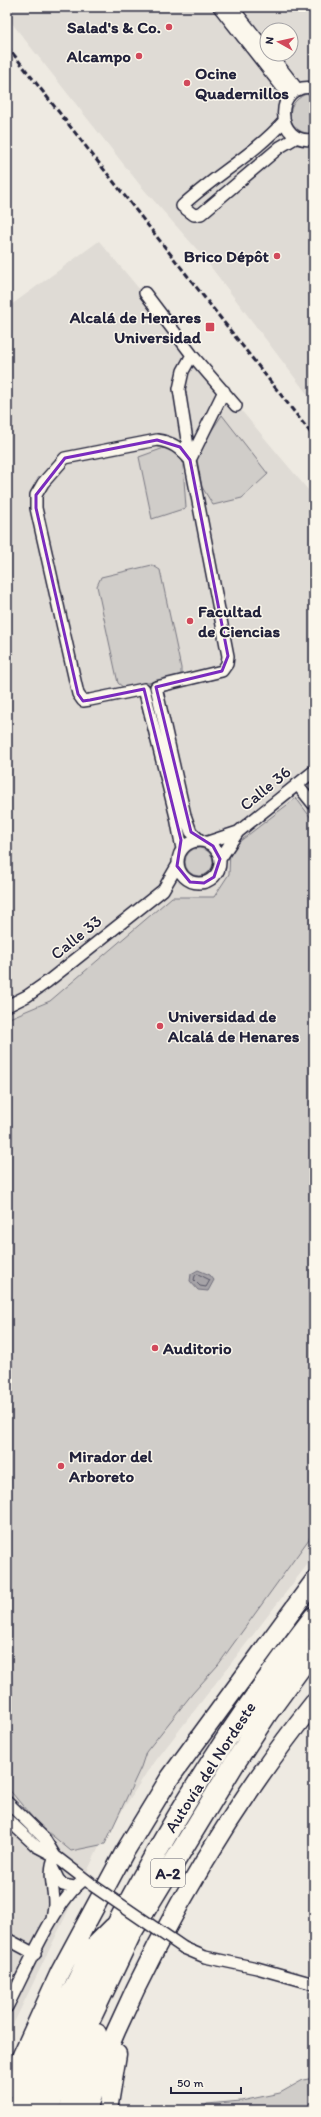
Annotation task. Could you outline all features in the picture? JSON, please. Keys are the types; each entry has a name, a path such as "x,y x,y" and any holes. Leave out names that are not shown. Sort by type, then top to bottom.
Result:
{"highway":[{"path":"7,2088 60,1972 124,1853 169,1779 314,1581"},
{"name":"Autovía del Nordeste","path":"116,1923 151,1860 217,1754 290,1648 314,1617"},
{"name":"A-2","path":"46,2110 131,1933 234,1764 268,1712 314,1649"},
{"path":"87,2110 115,2032 143,1973 205,1860 284,1741 314,1703"},
{"path":"68,2110 97,2034 127,1970 234,1764"},
{"path":"15,2110 40,2054 93,1948 116,1923"},
{"name":"A-2","path":"27,2110 41,2076 116,1923"},
{"path":"108,2110 119,2045 143,1973"}],"street":[{"path":"219,7 294,93"},
{"path":"232,7 259,41"},
{"path":"275,62 294,93"},
{"path":"314,88 294,93 283,110 284,121 291,133 304,139 314,139"},
{"path":"284,121 271,135 202,188 182,206 194,215 201,214 280,147 297,137"},
{"path":"202,188 214,203"},
{"path":"145,293 192,355 236,406"},
{"path":"190,460 180,448 168,442 156,440 65,458 43,483 36,495 36,508 78,694 83,701 222,671 227,664 228,656 190,460 179,389 183,371 192,355"},
{"path":"190,460 224,391"},
{"path":"156,686 185,815 192,832 213,846 220,859 218,871 210,881 204,883 190,882 179,872 177,866 178,857 182,849 187,844 204,841"},
{"path":"144,689 178,824 182,849"},
{"name":"Calle 36","path":"220,859 238,832 314,771"},
{"path":"297,784 314,805"},
{"name":"Calle 36","path":"204,841 238,832"},
{"name":"Calle 33","path":"7,1006 48,982 163,890 177,866"},
{"name":"Calle 33","path":"163,890 190,882"},
{"path":"7,1802 44,1838 58,1879 63,1885 74,1887 88,1882"},
{"path":"7,1819 53,1861 88,1882 184,1948 205,1957 264,1970 314,1984"},
{"path":"52,1922 54,1902 50,1877 53,1861"},
{"path":"7,2007 52,1922 74,1887"},
{"path":"7,1939 35,1954"}],"highlighted area":[{"path":"157,440 180,447 190,460 228,656 222,671 156,687 191,832 213,846 220,859 214,877 204,883 190,882 177,866 181,840 144,689 83,701 78,694 36,508 36,495 65,458"}],"shaded area":[{"path":"7,7 314,7 314,403 201,254 140,185 7,17"},
{"path":"306,94 314,94 314,134 305,133 298,129 290,118 290,111 293,105 298,99"},
{"name":"Universidad de Alcalá de Henares","path":"99,241 314,497 314,1556 147,1772 100,1845 7,2037 7,308"},
{"path":"222,415 268,474 242,498 213,505 202,487 196,454"},
{"path":"164,448 182,451 186,508 152,519 139,457"},
{"path":"152,565 160,570 181,674 177,677 124,688 118,683 97,586 101,577"},
{"path":"296,798 314,822 314,1532 218,1665 192,1694 146,1752 141,1767 105,1844 71,1851 37,1823 7,1787 7,1019 50,1001 172,897 214,897 229,874 230,849"},
{"path":"199,848 209,852 213,862 209,872 199,876 189,872 185,862 189,852"},
{"path":"314,2078 314,2110 200,2110 207,2104 241,2101 280,2093 303,2080"}],"water":[{"path":"198,1270 210,1275 214,1280 208,1291 198,1290 190,1281 191,1274"}],"railway":[{"path":"7,46 314,437"}],"place":[{"name":"Salad's & Co.","path":"169,27"},
{"name":"Alcampo","path":"139,56"},
{"name":"Ocine Quadernillos","path":"187,83"},
{"name":"Brico Dépôt","path":"277,256"},
{"name":"Alcalá de Henares Universidad","path":"210,327"},
{"name":"Facultad de Ciencias","path":"190,621"},
{"name":"Universidad de Alcalá de Henares","path":"160,1026"},
{"name":"Auditorio","path":"155,1348"},
{"name":"Mirador del Arboreto","path":"61,1466"}]}
